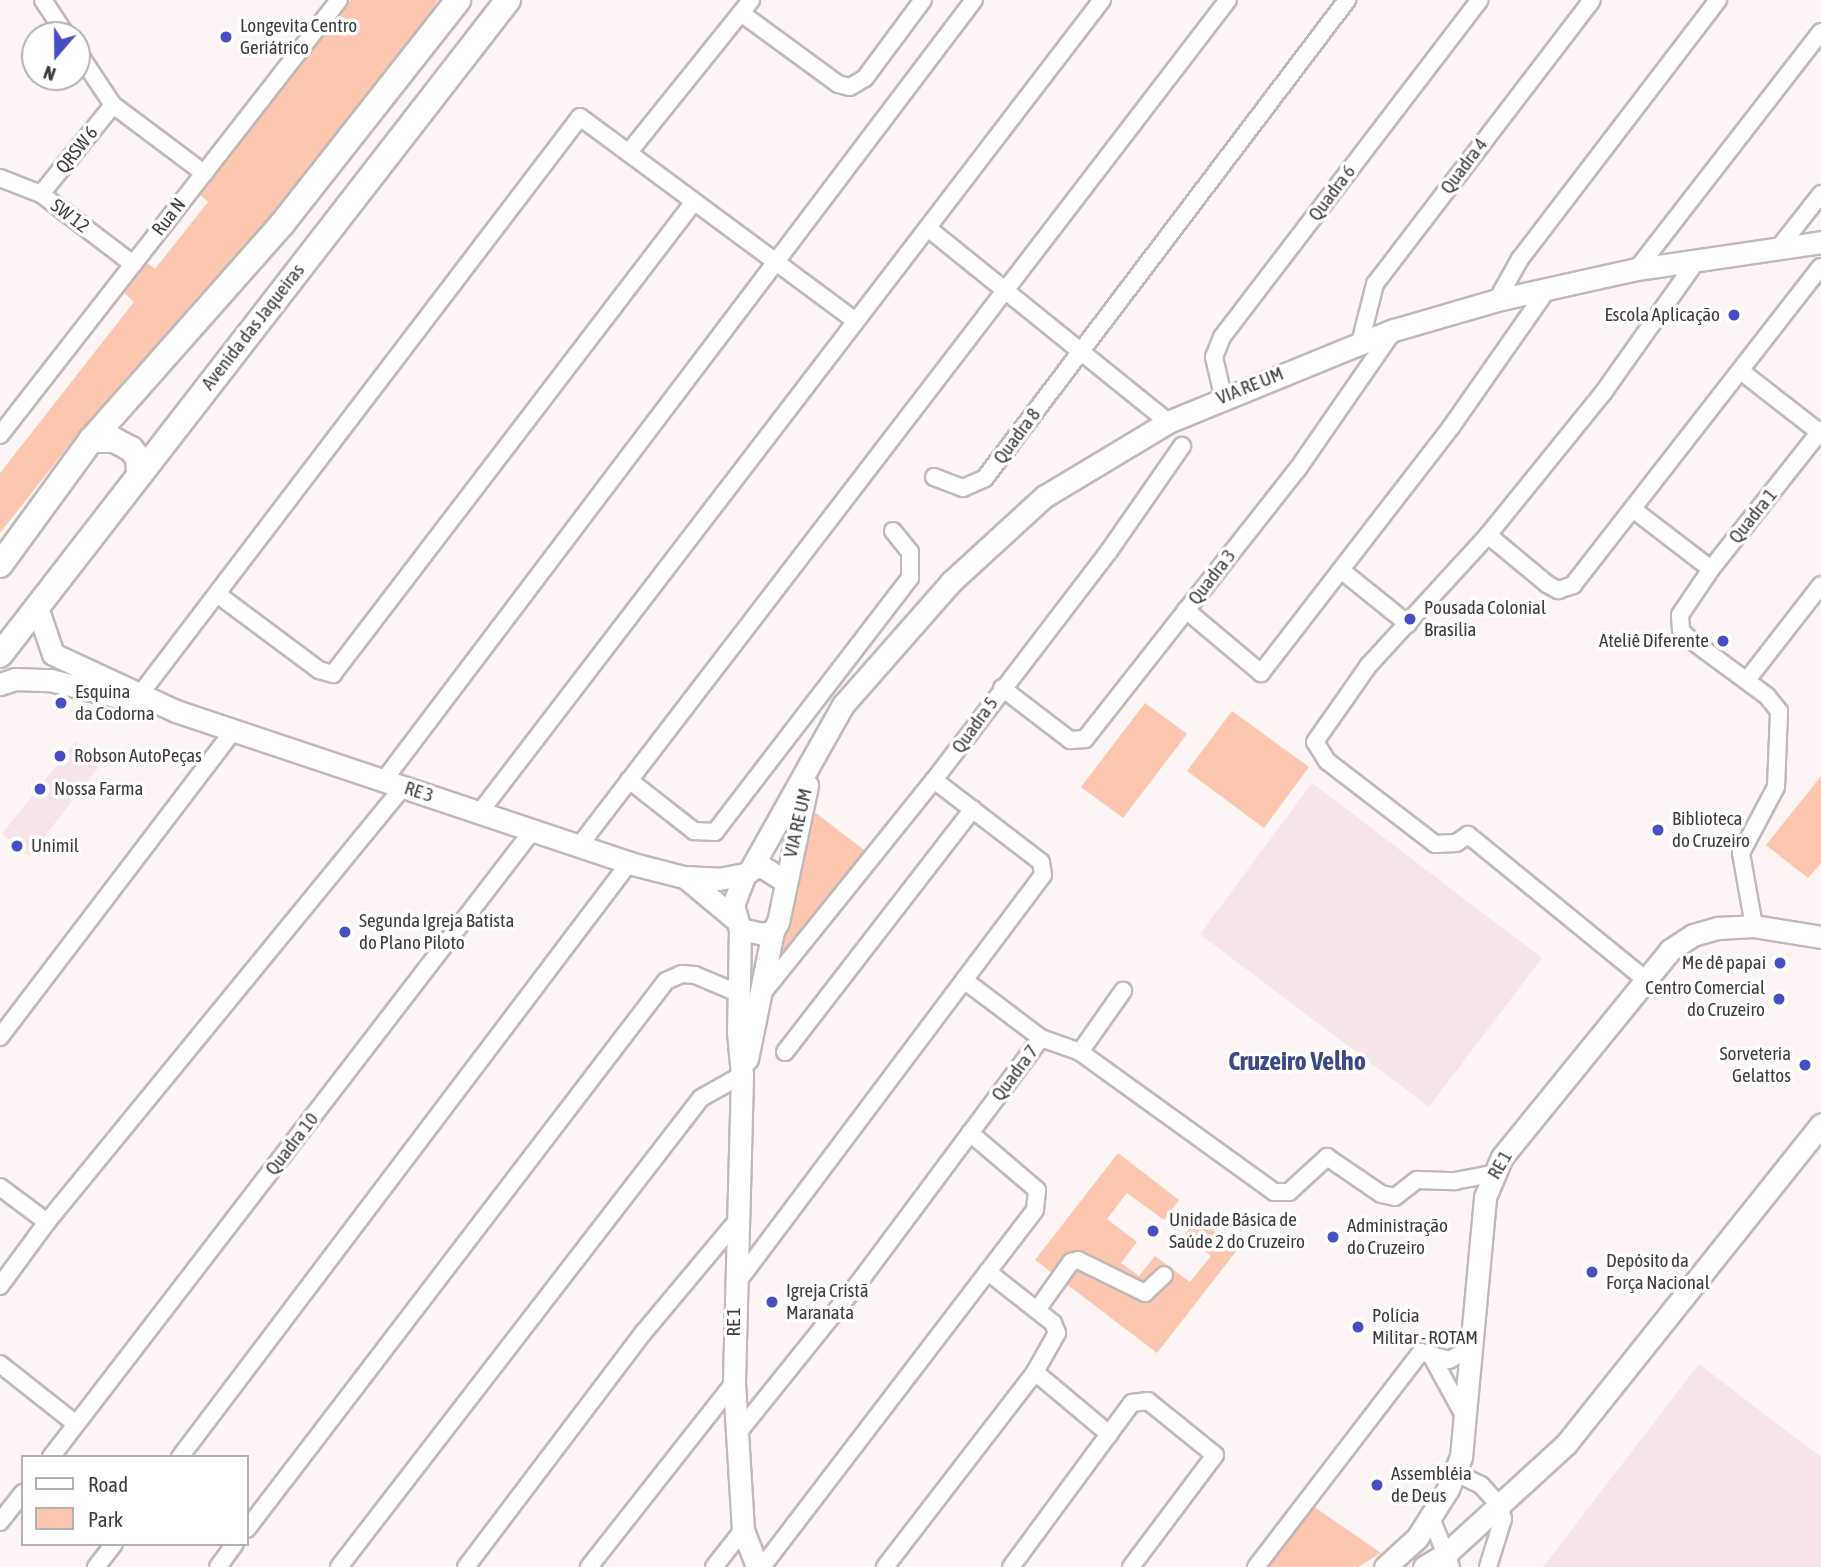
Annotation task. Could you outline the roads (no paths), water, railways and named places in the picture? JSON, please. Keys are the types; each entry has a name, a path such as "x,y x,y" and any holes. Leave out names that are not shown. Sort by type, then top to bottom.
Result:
{"main road":[{"path":"1,562 91,440 282,224 458,0"},
{"name":"Avenida das Jaqueiras","path":"0,655 38,610 139,473 508,0"},
{"path":"91,440 114,440 131,449 138,458 139,473"}],"street":[{"path":"43,0 57,21"},
{"name":"Rua N","path":"0,435 339,0"},
{"path":"629,152 746,7 838,84 850,86 865,78 923,0"},
{"path":"0,1286 47,1222 394,783 774,263 974,0"},
{"path":"480,812 854,320 929,229 1102,0"},
{"path":"579,846 1006,294 1228,0"},
{"path":"1081,350 1347,0"},
{"name":"Quadra 6","path":"1223,396 1214,357 1222,337 1479,0"},
{"name":"Quadra 4","path":"1360,343 1374,284 1592,0"},
{"path":"1497,300 1520,259 1718,0"},
{"path":"1637,269 1821,32"},
{"path":"91,72 113,105 204,173"},
{"name":"QRSW 6","path":"41,194 113,105"},
{"path":"144,699 218,594 580,117 854,320"},
{"name":"SW 12","path":"0,178 41,194 133,264"},
{"path":"1781,245 1821,194"},
{"path":"218,594 319,670 333,674 693,203"},
{"path":"929,229 1006,294 1081,350 1168,422"},
{"name":"VIA RE UM","path":"748,870 812,765 843,705 951,582 1045,496 1168,422 1223,396 1394,330 1497,300 1637,269 1781,245 1821,242"},
{"path":"1646,980 1468,835 1456,843 1435,844 1318,749 1319,732 1369,665 1488,535 1604,393 1698,259"},
{"path":"1488,535 1547,584 1566,590 1634,510 1821,267"},
{"path":"1186,610 1261,673 1451,427 1547,290"},
{"name":"Quadra 3","path":"1002,688 1070,740 1080,742 1342,410 1394,330"},
{"name":"Quadra 8","path":"934,477 963,488 985,478 1081,350"},
{"path":"1742,372 1820,431"},
{"name":"Quadra 1","path":"1747,680 1681,629 1686,602 1820,431"},
{"name":"Quadra 5","path":"750,996 934,780 1109,551 1182,446"},
{"path":"1634,510 1711,569"},
{"path":"629,779 694,831 715,832 910,578 909,552 893,531"},
{"path":"1341,570 1408,624"},
{"path":"1754,926 1741,853 1776,787 1779,711 1747,680 1821,585"},
{"name":"RE 3","path":"38,610 53,654 144,699 629,863 684,877 719,879 748,870"},
{"name":"RE 3","path":"0,684 15,679 50,680 144,699"},
{"path":"0,1037 233,731"},
{"name":"VIA RE UM","path":"785,881 812,765"},
{"path":"734,1286 1045,869 934,780"},
{"path":"785,1052 973,809"},
{"name":"Quadra 10","path":"53,1455 533,830"},
{"path":"182,1455 629,863"},
{"path":"768,868 785,881 783,906 773,931 753,935 737,924 733,905 748,870 768,868"},
{"name":"RE 3","path":"684,877 737,924"},
{"name":"RE 1","path":"737,924 750,996"},
{"name":"RE 1","path":"1385,1567 1417,1538 1431,1518 1454,1472 1466,1419 1485,1197 1492,1174 1670,950 1693,935 1754,926 1821,937"},
{"name":"RE 1","path":"757,1567 743,1530 734,1383 735,1223 750,996 773,931"},
{"path":"248,1528 666,981 682,974 695,975 750,996"},
{"path":"964,980 1041,1038"},
{"path":"1080,1052 1123,991"},
{"name":"Quadra 7","path":"737,1434 1041,1038 1080,1052 1274,1192 1289,1192 1327,1157 1387,1196 1401,1194 1417,1180 1455,1181 1492,1174"},
{"path":"339,1567 701,1098 743,1075"},
{"path":"1424,1567 1449,1560 1500,1506 1566,1444 1821,1124"},
{"path":"762,1567 1035,1210 1039,1199 1037,1190 970,1133"},
{"name":"Quadra 7","path":"1455,1181 1485,1197"},
{"path":"0,1187 47,1222"},
{"path":"466,1567 644,1332 735,1223"},
{"path":"1037,1310 1070,1262 1077,1260 1145,1293 1164,1275"},
{"path":"885,1567 1035,1372 1057,1333 1053,1324 988,1272"},
{"path":"1256,1567 1421,1352 1433,1359 1449,1360 1472,1348"},
{"path":"1433,1359 1466,1419"},
{"path":"0,1364 76,1424"},
{"path":"1035,1372 1109,1434"},
{"path":"589,1567 734,1383"},
{"path":"1011,1567 1132,1403 1139,1400 1154,1403 1168,1413 1209,1447 1214,1459 1131,1567"},
{"path":"1454,1472 1481,1485 1500,1506 1503,1519 1488,1567"},
{"path":"0,1522 21,1496"},
{"path":"1431,1518 1449,1560"},
{"path":"715,1567 743,1530"},
{"path":"96,1567 112,1546"},
{"path":"218,1567 234,1546"}],"place":[{"name":"Longevita Centro Geriátrico","path":"226,37"},
{"name":"Escola Aplicação","path":"1734,315"},
{"name":"Pousada Colonial Brasilia","path":"1410,619"},
{"name":"Ateliê Diferente","path":"1723,641"},
{"name":"Esquina da Codorna","path":"61,703"},
{"name":"Robson AutoPeças","path":"60,756"},
{"name":"Nossa Farma","path":"40,789"},
{"name":"Biblioteca do Cruzeiro","path":"1658,830"},
{"name":"Unimil","path":"17,846"},
{"name":"Segunda Igreja Batista do Plano Piloto","path":"345,932"},
{"name":"Me dê papai","path":"1780,963"},
{"name":"Centro Comercial do Cruzeiro","path":"1779,999"},
{"name":"Sorveteria Gelattos","path":"1805,1065"},
{"name":"Unidade Básica de Saúde 2 do Cruzeiro","path":"1153,1231"},
{"name":"Administração do Cruzeiro","path":"1333,1237"},
{"name":"Depósito da Força Nacional","path":"1592,1272"},
{"name":"Igreja Cristã Maranata","path":"772,1302"},
{"name":"Polícia Militar - ROTAM","path":"1358,1327"},
{"name":"Assembléia de Deus","path":"1377,1485"}],"district":[{"name":"Cruzeiro Velho","path":"1297,1062"}]}
